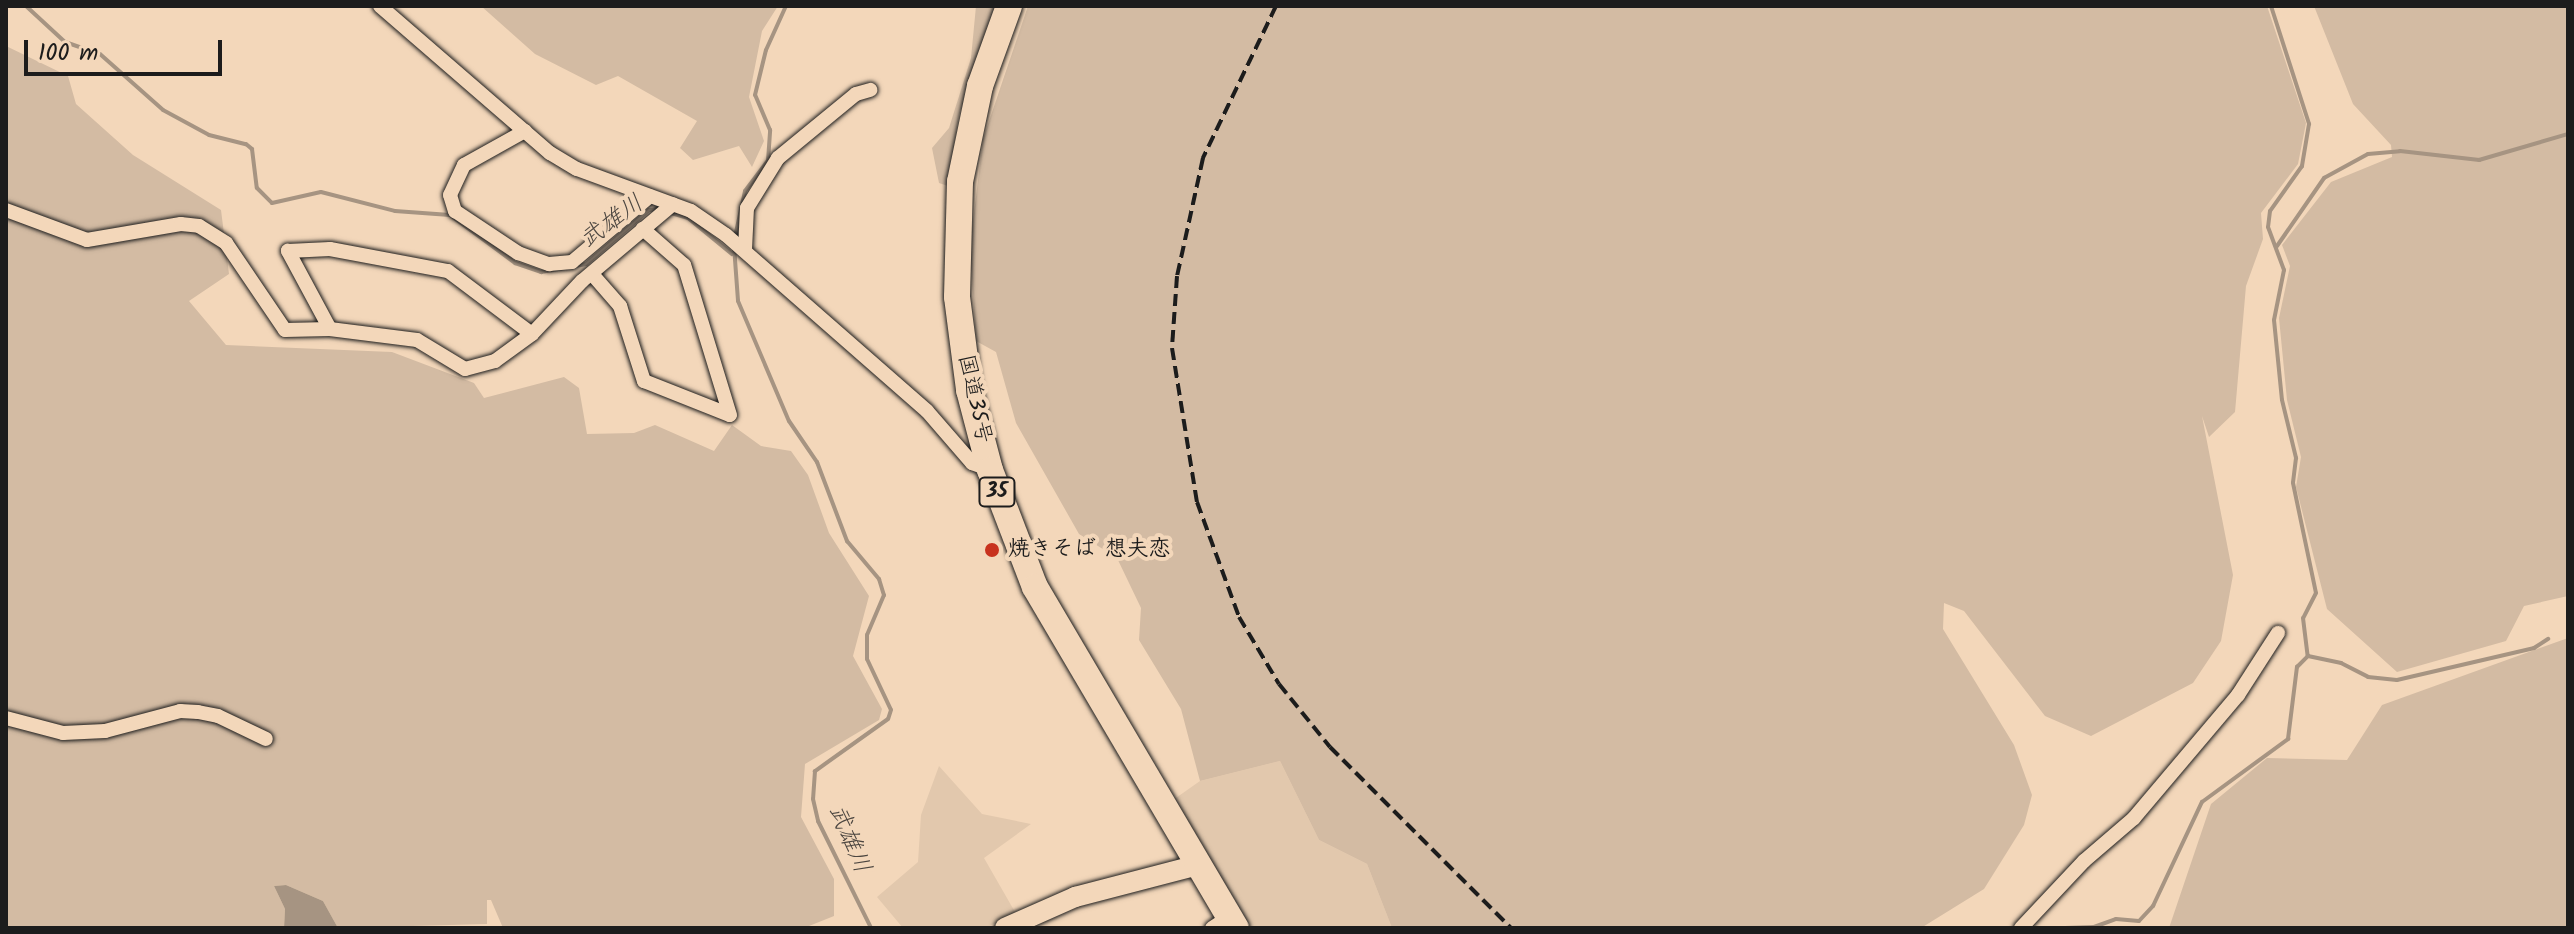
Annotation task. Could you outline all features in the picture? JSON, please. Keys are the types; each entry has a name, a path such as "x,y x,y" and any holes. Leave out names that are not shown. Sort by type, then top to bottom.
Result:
{"highway":[{"name":"国道35号","path":"1009,6 969,131 955,241 962,349 990,470 1035,587 1198,865 1225,924"}],"street":[{"path":"380,6 525,131 577,169 650,196 668,210 726,235 927,411 972,463 990,470"},
{"path":"742,248 747,208 778,158 856,94 870,90"},
{"path":"525,131 464,165 450,195 455,211 518,253 549,264 572,262 650,196"},
{"path":"6,210 87,240 181,224 199,226 226,243 285,330 330,329 417,340 465,369 495,361 532,334 592,274 668,210"},
{"path":"592,274 620,306 644,381 730,415 684,265 643,229"},
{"path":"330,329 288,251 330,249 448,271 532,334"},
{"path":"2021,928 2084,861 2134,818 2238,695 2278,633"},
{"path":"6,718 44,730 105,731 189,711 218,716 266,739"},
{"path":"1005,928 1075,897 1198,865"}],"shaded area":[{"path":"481,6 778,6 762,31 749,97 764,141 752,167 739,146 693,160 680,148 697,121 618,76 596,85 535,54"},
{"path":"976,6 997,6 959,115 948,186 939,183 932,148 949,128 971,58"},
{"path":"1028,6 2267,6 2306,123 2298,164 2261,213 2263,239 2246,286 2235,412 2209,437 2202,416 2233,575 2221,641 2193,683 2091,736 2045,716 1964,611 1944,603 1943,629 2014,745 2032,795 2024,825 1984,889 1921,928 1392,928 1367,864 1319,840 1280,761 1200,781 1181,709 1139,640 1141,608 1117,558 1079,534 1016,423 996,352 976,341 970,246 983,139"},
{"path":"2314,6 2568,6 2568,596 2524,606 2506,641 2397,672 2327,609 2296,487 2301,457 2287,400 2279,318 2290,266 2282,245 2331,182 2392,157 2391,145 2353,104"},
{"path":"6,46 68,76 76,104 133,155 221,210 229,274 189,301 226,345 392,352 474,383 484,398 564,377 579,388 587,434 634,433 655,425 714,451 732,425 761,446 791,451 808,475 829,533 869,596 853,656 882,709 879,720 805,764 801,817 834,879 834,916 804,928 503,928 491,900 487,900 487,924 338,928 323,901 286,885 274,886 285,909 284,928 6,928"},
{"path":"2568,638 2568,928 2169,928 2211,804 2267,758 2347,760 2382,705"},
{"path":"1280,761 1319,840 1367,864 1392,928 1249,928 1173,800 1200,781"},
{"path":"939,766 982,814 1031,824 984,858 1015,912 986,928 903,928 877,897 918,862 921,815"},
{"path":"286,885 323,901 338,928 284,928 285,909 274,886"}],"waterway":[{"name":"武雄川","path":"26,6 65,42 100,54 163,110 209,135 246,144 252,149 257,188 272,203 321,192 395,211 450,215 515,263 541,272 586,264 649,210 659,209"},
{"path":"735,237 745,191 768,161 770,130 755,95 766,50 786,6"},
{"path":"2271,6 2309,124 2302,166 2270,211 2268,227 2284,270 2274,320 2282,400 2296,458 2293,483 2316,593 2303,618 2308,656"},
{"path":"2277,246 2324,178 2368,154 2400,151 2479,160 2568,134"},
{"name":"武雄川","path":"671,213 688,218 732,254"},
{"name":"武雄川","path":"734,246 738,301 789,421 817,462 847,541 879,579 884,595 867,635 867,659 891,710 888,719 815,771 813,799 818,821 871,928"},
{"path":"2065,928 2094,927 2116,919 2139,921 2153,906 2202,802 2288,739 2297,667 2308,656 2341,663 2368,677 2397,680 2534,648 2548,639"}],"railway":[{"path":"1276,6 1203,158 1177,276 1172,348 1197,502 1239,617 1279,684 1330,747 1511,928"}],"place":[{"name":"焼きそば 想夫恋","path":"992,550"}]}
